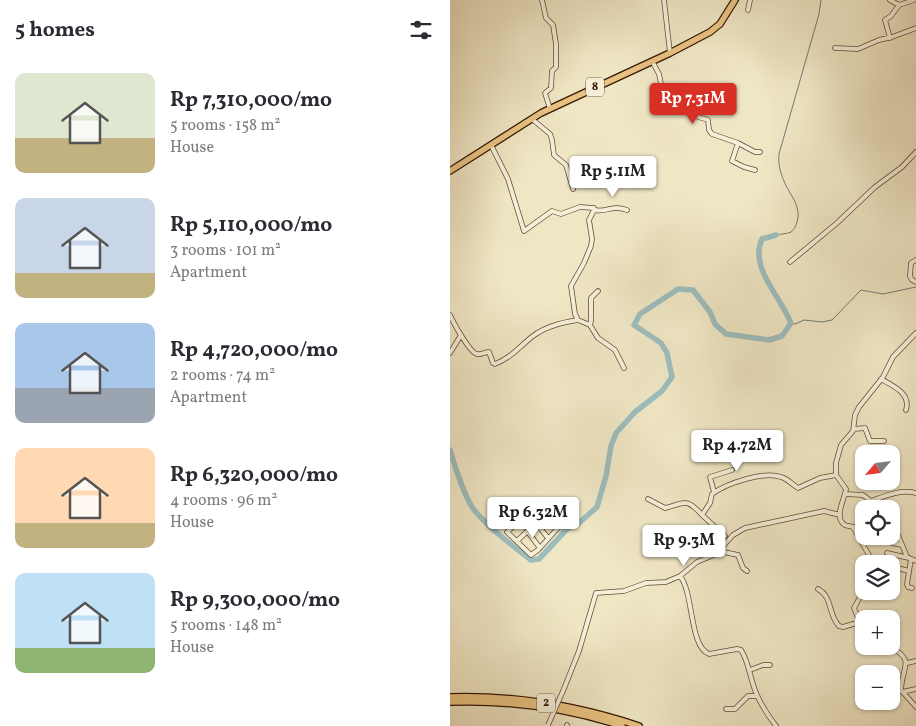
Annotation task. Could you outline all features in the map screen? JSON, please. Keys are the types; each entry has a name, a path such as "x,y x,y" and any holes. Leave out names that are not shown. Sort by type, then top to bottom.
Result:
{"highway":[{"name":"8","path":"450,171 550,109 670,53 715,29 735,0"},
{"name":"2","path":"450,697 511,698 538,701 613,717 639,726"},
{"name":"2","path":"450,702 510,703 568,712 622,726"}],"street":[{"path":"542,0 546,18 553,26 556,42 556,67 552,72 551,88 545,93 550,109"},
{"path":"664,0 670,53"},
{"path":"748,10 750,0"},
{"path":"890,0 899,6"},
{"path":"890,38 885,20 899,6 914,0"},
{"path":"835,48 855,50 916,28"},
{"path":"652,61 659,74 664,99 679,105 692,115 708,120 709,130 712,134 738,143 755,152 760,152"},
{"path":"532,119 552,137 554,155 566,165 573,189"},
{"path":"738,143 732,161 755,170"},
{"path":"491,145 508,179 524,231 552,211 561,214 574,208 588,206 593,207 594,210 602,211 616,207 627,210"},
{"path":"790,262 902,167 916,152"},
{"path":"578,320 575,314 571,286 584,264 591,246 592,239 589,220 594,210"},
{"path":"916,260 911,263 910,276 916,282"},
{"path":"590,325 592,321 591,299 598,291"},
{"path":"450,315 461,335 475,353 489,352 495,364 516,352 535,334 563,322 578,320 590,325 598,338 615,350 624,368"},
{"path":"869,555 853,527 843,524 840,515 842,502 846,494 846,486 836,475 835,468 843,442 854,429 855,415 859,408 881,379 892,359 916,332"},
{"path":"450,353 461,335"},
{"path":"881,379 904,394 907,403 906,410"},
{"path":"854,429 865,428 870,441 884,441"},
{"path":"714,492 710,478 732,470"},
{"path":"702,514 709,505 714,492 740,481 770,476 784,477 798,488 820,478 836,475"},
{"path":"846,494 863,495 871,501 887,495 907,492 916,493"},
{"path":"648,498 665,508 687,502 725,536"},
{"path":"544,504 535,508 507,532 530,555 540,548 569,519"},
{"path":"547,726 579,651 596,593 624,591 646,583 666,582 680,576 697,562 719,551 733,535 746,528 824,511 840,515"},
{"path":"517,541 550,512 555,513"},
{"path":"545,516 557,529"},
{"path":"536,523 548,538"},
{"path":"527,532 540,548"},
{"path":"900,540 912,559 907,585 912,588"},
{"path":"719,551 738,555 743,568 747,571"},
{"path":"887,553 912,559"},
{"path":"900,569 909,571"},
{"path":"680,576 686,588 693,629 705,652 709,654 739,649 744,655 750,670 758,697 766,713 776,726"},
{"path":"818,589 827,597 834,619 839,626 855,625"},
{"path":"900,652 907,663 901,686 902,692 916,707"},
{"path":"907,663 916,661"},
{"path":"750,670 770,665"},
{"path":"902,692 916,689"},
{"path":"726,709 736,709 748,696 758,697"}],"waterway":[{"path":"776,235 791,232 797,222 798,211 781,174 779,154 819,14 821,0"},
{"path":"450,450 464,491 475,511 495,531 531,560 539,559 567,529 579,523 597,507 606,476 611,446 616,433 635,412 662,391 672,377 667,353 661,343 634,325 640,314 678,289 693,290 710,312 715,324 726,334 769,340 782,336 791,323 767,281 759,260 762,239 776,235"},
{"path":"791,323 795,324 804,320 822,322 832,320 861,290 883,294 916,287"}]}
